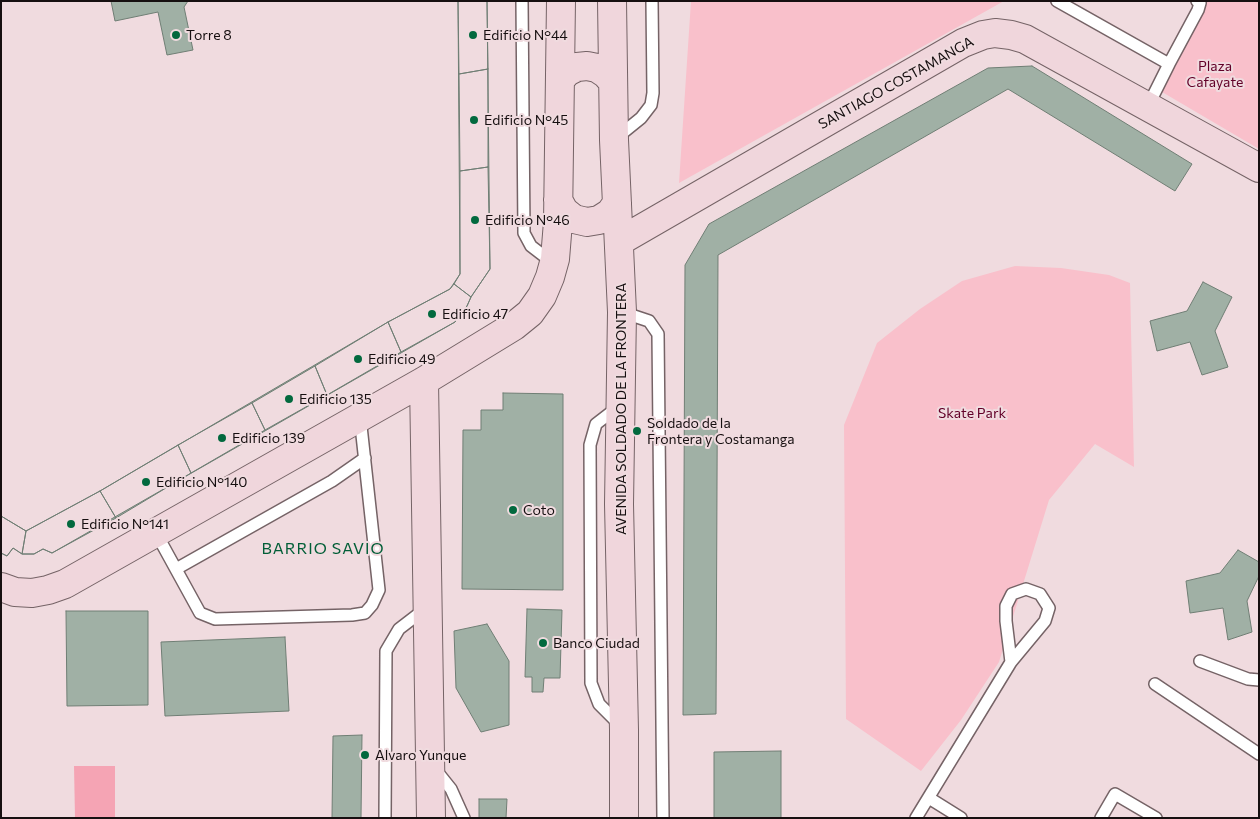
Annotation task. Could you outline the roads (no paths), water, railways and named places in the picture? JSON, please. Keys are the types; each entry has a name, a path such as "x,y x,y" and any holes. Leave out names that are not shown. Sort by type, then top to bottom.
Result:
{"street":[{"path":"1,587 15,592 32,594 65,584 424,381 514,326 530,313 542,296 553,268 558,222 561,1"},
{"name":"AVENIDA SOLDADO DE LA FRONTERA","path":"612,1 614,140 622,312 619,504 624,818"},
{"name":"SANTIAGO COSTAMANGA","path":"620,241 963,43 983,35 995,33 1011,35 1025,40 1259,168"},
{"path":"560,80 567,72 577,67 587,66 598,68 613,82"},
{"path":"558,200 564,211 574,219 587,222 599,220 610,213 617,203"},
{"path":"424,381 431,818"}],"lane":[{"path":"522,1 524,233 531,246 544,256 553,268"},
{"path":"614,140 641,118 651,106 653,93 652,1"},
{"path":"1057,1 1169,64"},
{"path":"1148,106 1198,10 1200,3 1198,1"},
{"path":"622,312 649,321 658,334 663,818"},
{"path":"156,533 200,613 215,618 352,615 365,613 372,605 379,590 360,417"},
{"path":"176,569 332,481 364,458"},
{"path":"916,818 1011,662 1044,621 1049,608 1040,594 1026,589 1012,594 1006,606 1011,662"},
{"path":"386,818 386,651 399,629 428,606"},
{"path":"1200,661 1259,680"},
{"path":"1155,684 1259,754"},
{"path":"431,764 451,789 464,818"},
{"path":"1101,818 1115,794 1156,818"},
{"path":"929,798 961,818"}],"place":[{"name":"Torre 8","path":"176,35"},
{"name":"Edificio N°44","path":"473,35"},
{"name":"Edificio N°45","path":"474,120"},
{"name":"Edificio N°46","path":"475,220"},
{"name":"Edificio 47","path":"432,314"},
{"name":"Edificio 49","path":"358,359"},
{"name":"Edificio 135","path":"289,399"},
{"name":"Soldado de la Frontera y Costamanga","path":"637,431"},
{"name":"Edificio 139","path":"222,438"},
{"name":"Edificio N°140","path":"146,482"},
{"name":"Coto","path":"513,510"},
{"name":"Edificio N°141","path":"71,524"},
{"name":"Banco Ciudad","path":"543,643"},
{"name":"Alvaro Yunque","path":"365,755"}],"district":[{"name":"BARRIO SAVIO","path":"323,549"}],"park label":[{"name":"Plaza Cafayate","path":"1215,74"},
{"name":"Skate Park","path":"972,413"}]}
